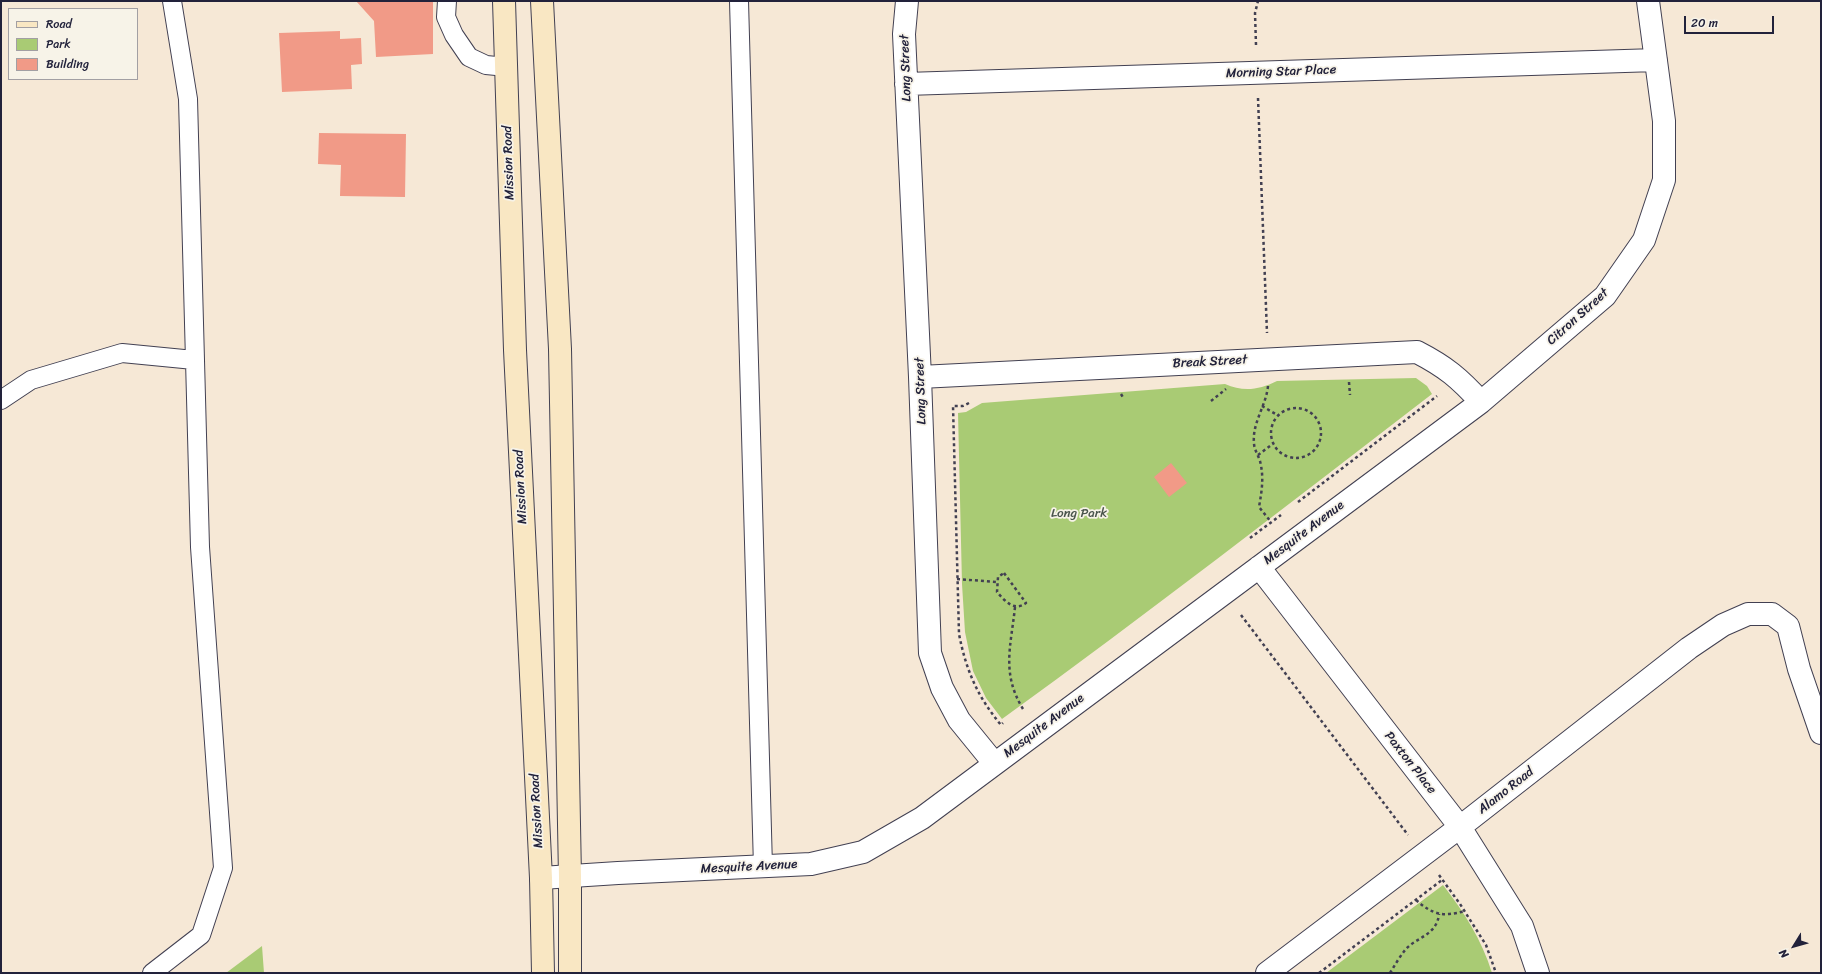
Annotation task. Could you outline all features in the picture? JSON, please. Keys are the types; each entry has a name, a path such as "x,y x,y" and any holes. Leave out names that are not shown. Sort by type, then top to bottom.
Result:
{"street":[{"name":"Mission Road","path":"504,1 515,350 541,878 543,973"},
{"path":"542,1 560,349 570,877 570,973"},
{"name":"Long Street","path":"907,1 904,34 920,377 930,653 942,688 960,720 994,763"},
{"name":"Citron Street","path":"1480,402 1606,296 1644,240 1664,180 1664,121 1648,1"},
{"name":"Morning Star Place","path":"906,84 1656,60"},
{"name":"Break Street","path":"920,377 1417,352 1441,364 1460,379 1480,402"},
{"name":"Mesquite Avenue","path":"541,878 811,864 863,852 922,818 1480,402"},
{"name":"Paxton Place","path":"1259,567 1460,827 1522,926 1538,973"},
{"name":"Alamo Road","path":"1267,973 1460,827 1689,648 1722,625 1748,614 1772,614 1788,626 1799,669 1821,733"}],"lane":[{"path":"152,973 202,935 223,868 200,547 188,99 172,1"},
{"path":"447,1 446,17 451,29 468,56 486,65 507,67"},
{"path":"739,1 763,867"},
{"path":"1,400 31,380 122,353 194,360"}],"path":[{"path":"1258,1 1255,33 1268,359"},
{"path":"1296,504 1460,379"},
{"path":"1262,384 1269,384 1267,395 1256,427 1254,444 1263,474 1263,486 1259,507 1271,522"},
{"path":"1116,388 1124,399"},
{"path":"1211,401 1228,388"},
{"path":"974,399 963,406 953,406 959,634 963,656 970,678 981,698 1001,725 1006,721"},
{"path":"1262,406 1279,416"},
{"path":"1293,409 1306,410 1316,418 1318,424 1321,430 1319,444 1311,454 1299,458 1286,457 1276,449 1271,436 1273,424 1279,416 1293,409"},
{"path":"1318,424 1322,422"},
{"path":"1258,455 1274,443"},
{"path":"1246,541 1283,513"},
{"path":"1004,573 1026,602 1021,606 1015,607 1006,603 997,592 998,577 1004,573"},
{"path":"957,579 997,582"},
{"path":"1015,607 1009,674 1014,695 1023,709"},
{"path":"1241,615 1412,840"},
{"path":"1017,713 1029,704"},
{"path":"1319,973 1442,880 1465,910 1486,945 1496,973"},
{"path":"1416,900 1426,908 1438,914 1453,914 1465,910"},
{"path":"1390,973 1406,948 1432,931 1438,920 1438,914"}],"green space":[{"name":"Long Park","path":"1416,378 1427,386 1432,394 1164,599 1002,719 986,698 973,671 965,632 962,584 958,413 966,412 982,403 1225,384 1232,387 1251,389 1277,381"},
{"path":"1443,885 1472,927 1483,949 1492,973 1326,973"},
{"path":"262,946 264,973 226,973"}],"building":[{"path":"356,1 433,1 433,54 376,57 374,21"},
{"path":"340,31 340,39 361,38 362,64 351,65 352,89 282,92 279,33"},
{"path":"319,133 406,134 405,197 340,196 341,165 318,164"},
{"path":"1171,463 1187,483 1169,497 1154,477"}]}
